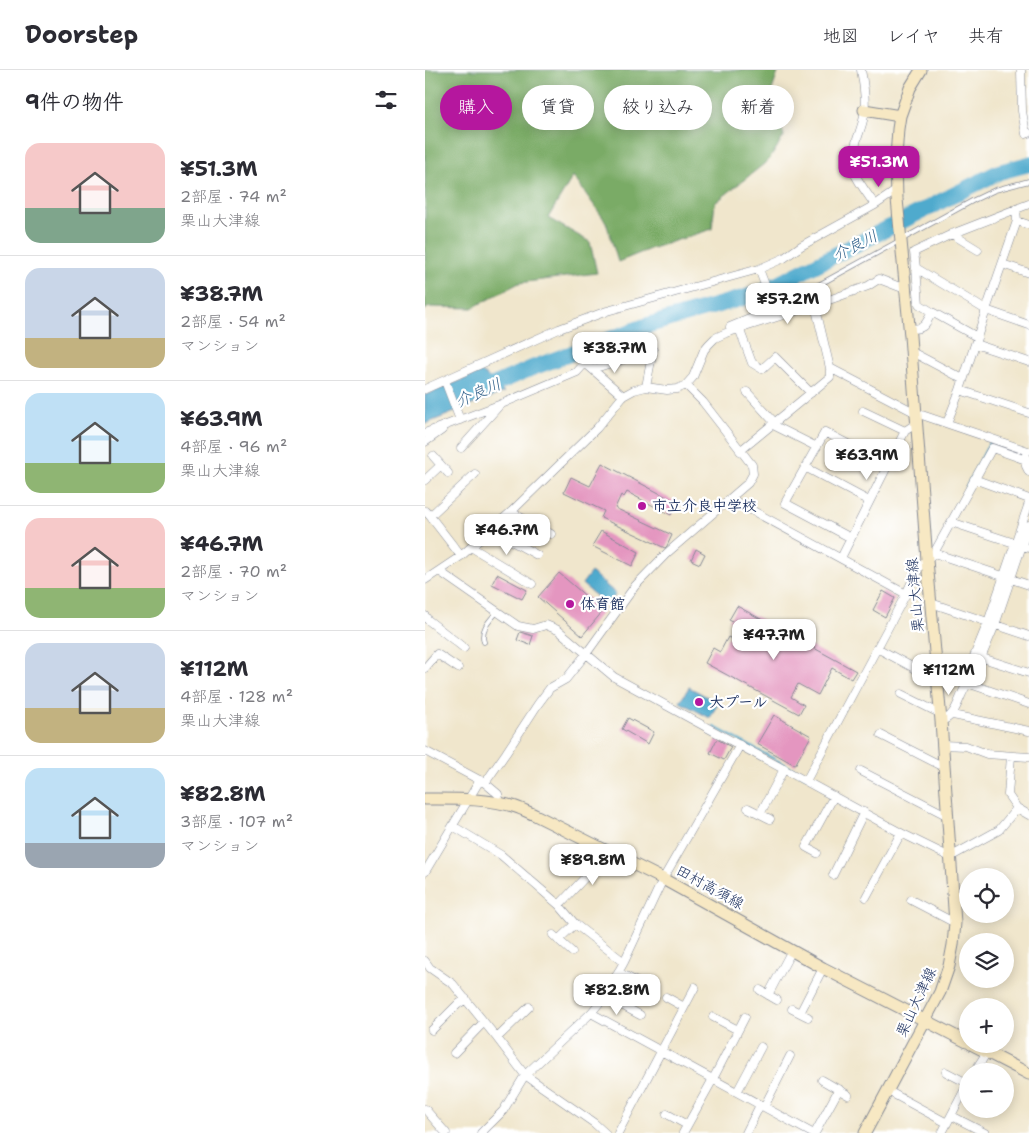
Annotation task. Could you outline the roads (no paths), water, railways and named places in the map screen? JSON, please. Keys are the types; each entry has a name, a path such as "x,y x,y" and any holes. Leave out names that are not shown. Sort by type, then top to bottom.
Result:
{"main road":[{"name":"栗山大津線","path":"866,1133 940,992 949,966 955,922 931,603 931,557 916,418 912,352 897,195 896,158 898,129 910,88 921,70"},
{"path":"864,110 901,116"},
{"name":"田村高須線","path":"425,800 468,799 500,803 535,814 663,879 823,968 959,1038"},
{"name":"田村高須線","path":"989,1053 1029,1074"}],"street":[{"path":"861,70 865,92 864,110 852,161 854,173 875,205"},
{"path":"1021,70 1022,110 1026,134 1029,133"},
{"path":"425,389 446,384 559,329 607,311 760,273 801,246 897,195"},
{"path":"1029,204 952,234 914,252 919,304 976,341 1029,362"},
{"path":"947,423 1017,221 1016,208"},
{"path":"1017,221 1029,225"},
{"path":"952,234 978,250"},
{"path":"1002,264 1029,273"},
{"path":"916,268 986,310 1029,325"},
{"path":"760,273 773,306"},
{"path":"425,580 461,556 511,512 597,428 623,396 634,390 646,387 667,390 677,389 686,385 693,376 704,350 715,338 739,328 815,305 868,286 879,278 905,289"},
{"path":"726,333 726,328 773,306 811,295 830,368 830,377 741,451"},
{"path":"910,330 923,328 931,312"},
{"path":"739,328 751,363 762,369 775,357 811,393"},
{"path":"592,368 653,350 646,387"},
{"path":"912,352 963,379"},
{"path":"425,433 499,405 577,372 585,363 623,396"},
{"path":"830,368 916,418 947,423 1029,450 1026,460 1029,472"},
{"path":"446,384 456,422"},
{"path":"425,872 468,799 506,753 538,704 551,688 565,679 586,654 635,586 667,553 748,483 753,474 752,465 703,402 686,385"},
{"path":"960,390 1029,413"},
{"path":"747,392 774,424 817,447"},
{"path":"461,448 499,405"},
{"path":"863,411 905,431"},
{"path":"841,558 905,431 916,418"},
{"path":"425,442 456,422"},
{"path":"851,538 785,503 825,432 888,465"},
{"path":"806,781 919,567 931,557 992,448 1026,460"},
{"path":"433,456 448,473"},
{"path":"425,480 441,465"},
{"path":"805,467 869,502"},
{"path":"461,556 428,513 475,474"},
{"path":"974,479 1029,498"},
{"path":"731,499 906,594"},
{"path":"1022,546 1029,503"},
{"path":"511,512 551,534"},
{"path":"951,522 1022,546"},
{"path":"901,694 941,718 948,720 953,715 967,683 972,679 978,656 1029,524"},
{"path":"491,530 537,555"},
{"path":"471,547 531,584"},
{"path":"931,557 1029,585"},
{"path":"439,571 518,626 533,629 546,625 558,630 614,677 901,833 950,857 999,830 1017,808"},
{"path":"931,603 1029,636"},
{"path":"425,616 464,648"},
{"path":"877,648 938,681"},
{"path":"425,668 437,654 458,668"},
{"path":"978,656 1029,673"},
{"path":"967,683 1029,704"},
{"path":"953,715 1029,731"},
{"path":"881,735 944,767"},
{"path":"481,1133 503,1110 525,1074 591,1013 605,996 624,962 663,879 740,745"},
{"path":"942,745 966,746 987,754 1029,757"},
{"path":"425,751 483,782 498,794 500,803"},
{"path":"1011,756 1008,795 1017,808 1028,813"},
{"path":"760,814 784,769"},
{"path":"861,771 948,816"},
{"path":"817,853 806,847 834,796"},
{"path":"748,808 770,819"},
{"path":"833,875 864,812"},
{"path":"453,826 501,855 559,905 575,924 624,962"},
{"path":"866,897 901,833"},
{"path":"559,905 591,871 605,850"},
{"path":"911,900 955,922"},
{"path":"572,952 556,938 575,924"},
{"path":"768,995 792,950"},
{"path":"427,968 453,984 525,1074 594,1123 605,1133"},
{"path":"800,1013 823,968"},
{"path":"618,972 652,990"},
{"path":"619,1133 695,987"},
{"path":"760,990 777,1000"},
{"path":"605,996 640,1015"},
{"path":"666,997 684,1008"},
{"path":"432,1030 457,1005 466,999"},
{"path":"497,1038 529,1006"},
{"path":"791,1008 808,1017"},
{"path":"591,1013 814,1133 839,1090"},
{"path":"713,1017 738,1030"},
{"path":"683,1133 745,1017"},
{"path":"454,1053 485,1022"},
{"path":"737,1092 761,1047"},
{"path":"746,1133 791,1056"},
{"path":"946,1072 959,1079"},
{"path":"822,1080 848,1094"},
{"path":"888,1091 985,1133"},
{"path":"942,1133 959,1100"},
{"path":"425,1109 446,1133"},
{"path":"667,1114 687,1125"},
{"path":"590,1133 594,1123"}],"lane":[{"path":"773,306 813,288 974,200 995,190 1029,180"},
{"path":"483,642 483,630 497,611"}],"water":[{"path":"482,372 504,392 425,424 425,395"},
{"path":"591,572 616,594 607,605 582,584"},
{"name":"大プール","path":"689,687 718,703 710,718 680,702"}],"waterway":[{"name":"介良川","path":"475,393 532,368 645,326 760,293 999,172 1029,164"},
{"path":"966,488 990,442 992,443"},
{"path":"997,445 1022,453"},
{"path":"714,727 806,776"}],"place":[{"name":"市立介良中学校","path":"642,506"},
{"name":"体育館","path":"570,604"},
{"name":"大プール","path":"699,702"}]}
